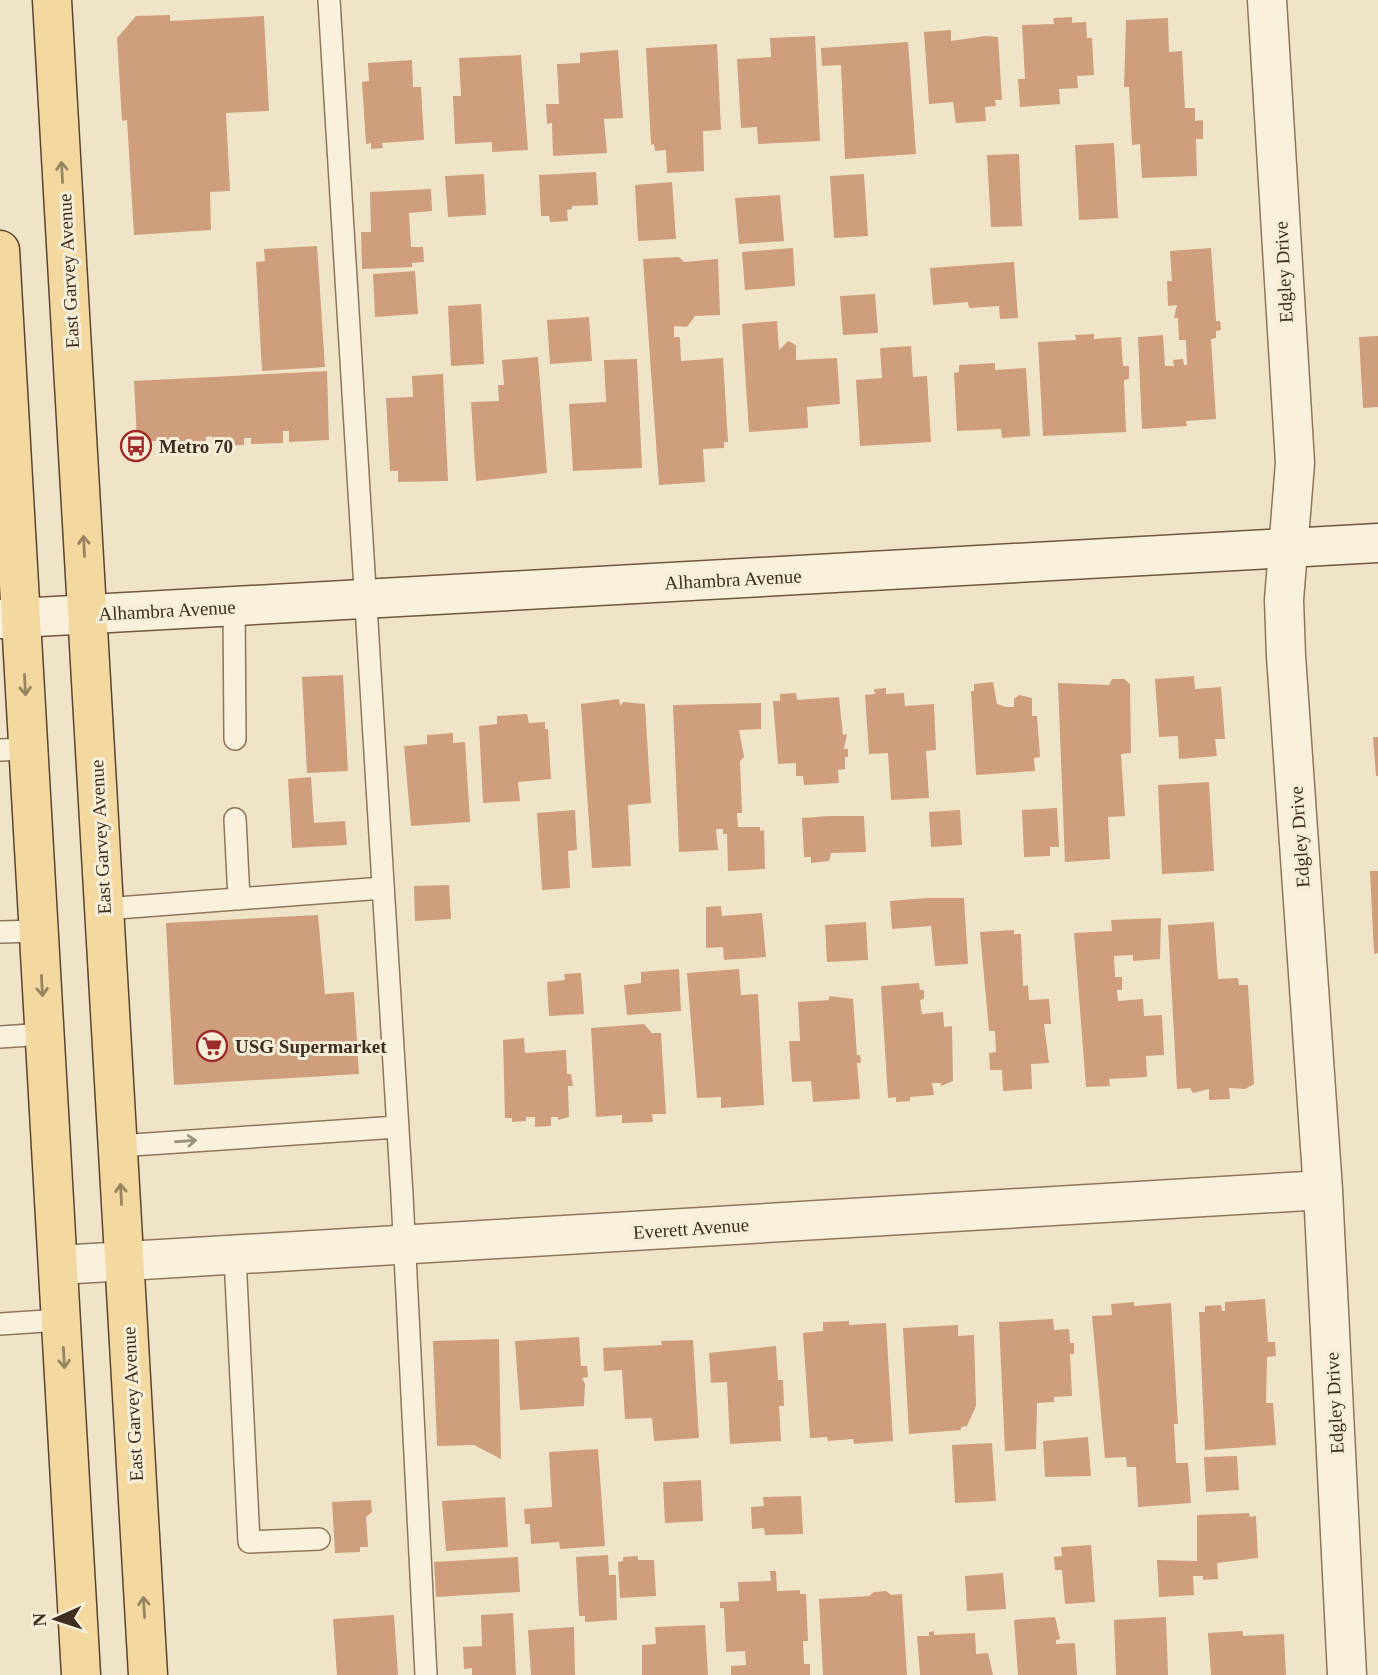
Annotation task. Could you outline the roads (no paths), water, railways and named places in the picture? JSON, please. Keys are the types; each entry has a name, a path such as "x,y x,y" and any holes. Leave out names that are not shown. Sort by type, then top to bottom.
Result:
{"main road":[{"name":"East Garvey Avenue","path":"52,0 148,1675"},
{"path":"0,250 14,750 39,931 81,1675"}],"street":[{"name":"Edgley Drive","path":"1267,0 1295,463 1284,600 1286,656 1324,1189 1347,1675"},
{"name":"Alhambra Avenue","path":"11,618 1378,542"},
{"name":"Everett Avenue","path":"59,1265 1324,1189"}],"lane":[{"path":"329,0 404,1246 426,1675"},
{"path":"234,606 235,739"},
{"path":"235,819 239,898"},
{"path":"104,909 383,888"},
{"path":"0,932 39,931"},
{"path":"0,1037 45,1034"},
{"path":"118,1146 397,1127"},
{"path":"235,1256 249,1542 319,1539"},
{"path":"0,1324 61,1320"}],"place":[{"name":"Metro 70","path":"136,446"},
{"name":"USG Supermarket","path":"212,1046"}]}
